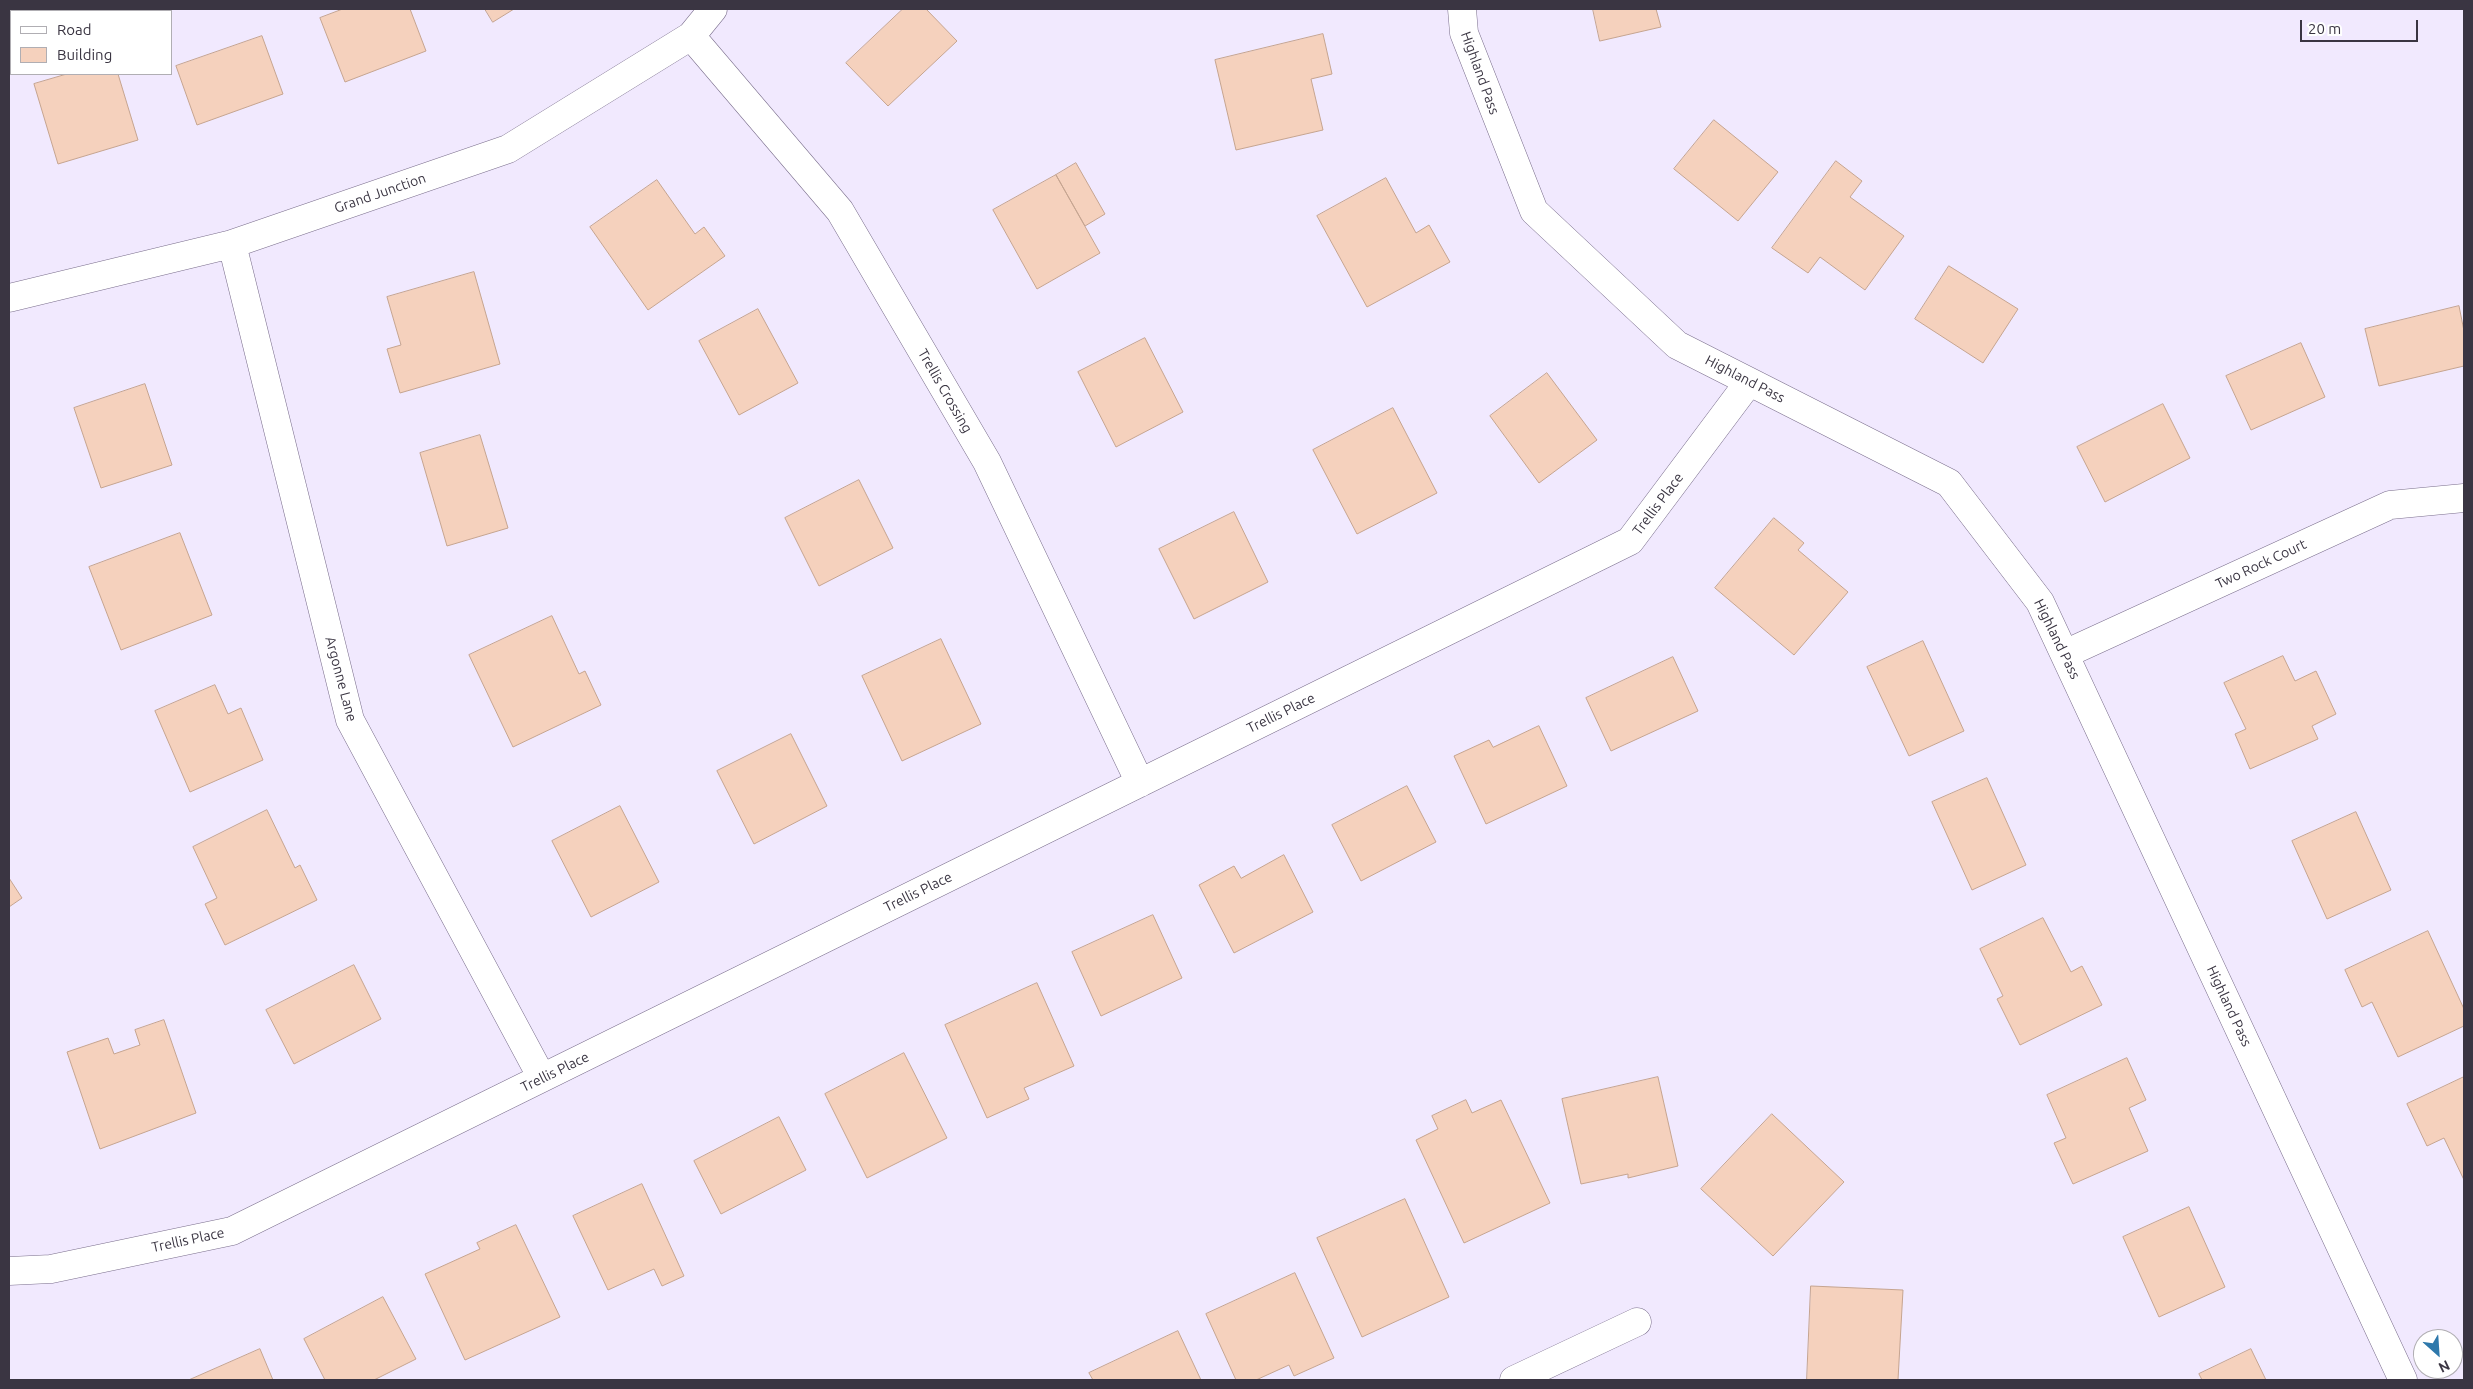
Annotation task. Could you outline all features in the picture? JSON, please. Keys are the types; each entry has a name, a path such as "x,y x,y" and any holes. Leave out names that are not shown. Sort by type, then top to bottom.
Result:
{"street":[{"name":"Grand Junction","path":"9,298 232,244 508,149 692,36 713,9"},
{"name":"Highland Pass","path":"1462,9 1464,33 1534,211 1676,345 1948,483 2040,602 2403,1380"},
{"name":"Trellis Crossing","path":"692,36 840,211 987,462 1140,783"},
{"name":"Argonne Lane","path":"232,244 350,720 542,1078"},
{"name":"Trellis Place","path":"9,1271 51,1269 232,1231 1630,541 1749,382"},
{"name":"Two Rock Court","path":"2065,654 2390,505 2464,498"},
{"path":"1514,1380 1637,1322"}],"building":[{"path":"343,9 410,9 426,51 345,82 320,18"},
{"path":"485,9 514,9 493,22"},
{"path":"903,9 926,9 957,41 888,106 846,63"},
{"path":"1593,9 1656,9 1661,27 1600,41"},
{"path":"1323,34 1332,74 1311,79 1323,130 1236,150 1215,60"},
{"path":"262,36 283,94 197,125 176,66"},
{"path":"64,75 118,75 138,140 58,164 34,84"},
{"path":"1714,120 1778,172 1738,221 1674,169"},
{"path":"1836,161 1862,181 1850,197 1904,236 1865,290 1820,257 1808,273 1772,248"},
{"path":"1076,163 1105,214 1085,226 1056,175"},
{"path":"1056,175 1100,253 1037,289 993,210"},
{"path":"1386,178 1416,233 1429,225 1450,262 1367,307 1317,216"},
{"path":"657,180 695,234 704,227 725,256 648,310 590,227"},
{"path":"1949,266 2018,309 1983,363 1915,319"},
{"path":"474,272 500,364 400,393 387,349 401,345 387,297"},
{"path":"2459,306 2464,331 2464,366 2379,386 2365,329"},
{"path":"758,309 798,383 739,415 699,341"},
{"path":"1145,338 1183,412 1116,447 1078,372"},
{"path":"2301,343 2325,397 2251,430 2226,376"},
{"path":"1547,373 1597,440 1539,483 1490,416"},
{"path":"145,384 172,465 101,488 74,408"},
{"path":"2163,404 2190,458 2105,502 2077,447"},
{"path":"1393,408 1437,493 1357,534 1313,450"},
{"path":"480,435 508,528 447,546 420,453"},
{"path":"859,480 893,548 819,586 785,518"},
{"path":"1234,512 1268,582 1194,619 1159,549"},
{"path":"1774,518 1804,543 1798,550 1848,592 1794,655 1715,588"},
{"path":"180,533 212,615 121,650 89,567"},
{"path":"552,616 579,674 585,671 601,705 513,747 469,655"},
{"path":"941,639 981,724 902,761 862,676"},
{"path":"1923,641 1964,731 1909,756 1867,667"},
{"path":"2283,656 2295,681 2316,671 2336,714 2312,726 2318,739 2250,769 2235,734 2246,729 2224,683"},
{"path":"1673,657 1698,711 1611,751 1586,698"},
{"path":"215,685 228,714 241,708 263,760 190,792 155,711"},
{"path":"1539,726 1567,786 1486,824 1454,756 1489,740 1493,747"},
{"path":"791,734 827,806 754,844 717,771"},
{"path":"1987,778 2026,865 1972,890 1932,802"},
{"path":"1407,786 1436,842 1361,881 1332,825"},
{"path":"620,806 659,882 591,917 552,841"},
{"path":"267,810 295,868 300,865 317,900 225,945 205,904 217,898 193,847"},
{"path":"2356,812 2391,890 2327,919 2292,841"},
{"path":"1284,855 1313,912 1234,953 1199,885 1234,866 1241,878"},
{"path":"9,878 22,898 9,907"},
{"path":"1153,915 1182,978 1101,1016 1072,952"},
{"path":"2043,918 2071,972 2082,966 2102,1005 2020,1045 1997,999 2003,996 1980,949"},
{"path":"2428,931 2464,1009 2464,1026 2398,1057 2372,1002 2362,1007 2345,970"},
{"path":"354,965 381,1019 294,1064 266,1010"},
{"path":"1037,983 1074,1066 1024,1088 1029,1099 987,1118 945,1025"},
{"path":"164,1020 196,1113 100,1149 67,1052 108,1038 114,1054 140,1045 135,1030"},
{"path":"904,1053 947,1138 867,1178 825,1094"},
{"path":"2127,1058 2146,1100 2129,1108 2148,1151 2073,1184 2054,1143 2066,1138 2047,1095"},
{"path":"1658,1077 1678,1166 1628,1178 1628,1174 1581,1184 1562,1099"},
{"path":"2464,1077 2464,1180 2444,1138 2427,1146 2407,1104"},
{"path":"1466,1100 1472,1113 1501,1100 1550,1203 1464,1243 1416,1140 1438,1129 1432,1116"},
{"path":"1772,1114 1844,1182 1773,1256 1701,1189"},
{"path":"779,1117 806,1170 721,1214 694,1161"},
{"path":"642,1184 684,1276 662,1286 654,1269 608,1290 573,1216"},
{"path":"1405,1199 1449,1297 1362,1337 1317,1238"},
{"path":"2189,1207 2225,1287 2159,1317 2123,1237"},
{"path":"516,1225 560,1317 465,1360 425,1274 480,1249 477,1243"},
{"path":"1295,1273 1334,1358 1294,1376 1289,1365 1256,1380 1236,1380 1206,1314"},
{"path":"1811,1286 1903,1290 1898,1380 1807,1380"},
{"path":"383,1297 416,1359 374,1380 325,1380 304,1339"},
{"path":"1178,1331 1201,1380 1093,1380 1089,1373"},
{"path":"260,1349 273,1380 189,1380"},
{"path":"2251,1349 2266,1380 2202,1380 2199,1374"}]}
